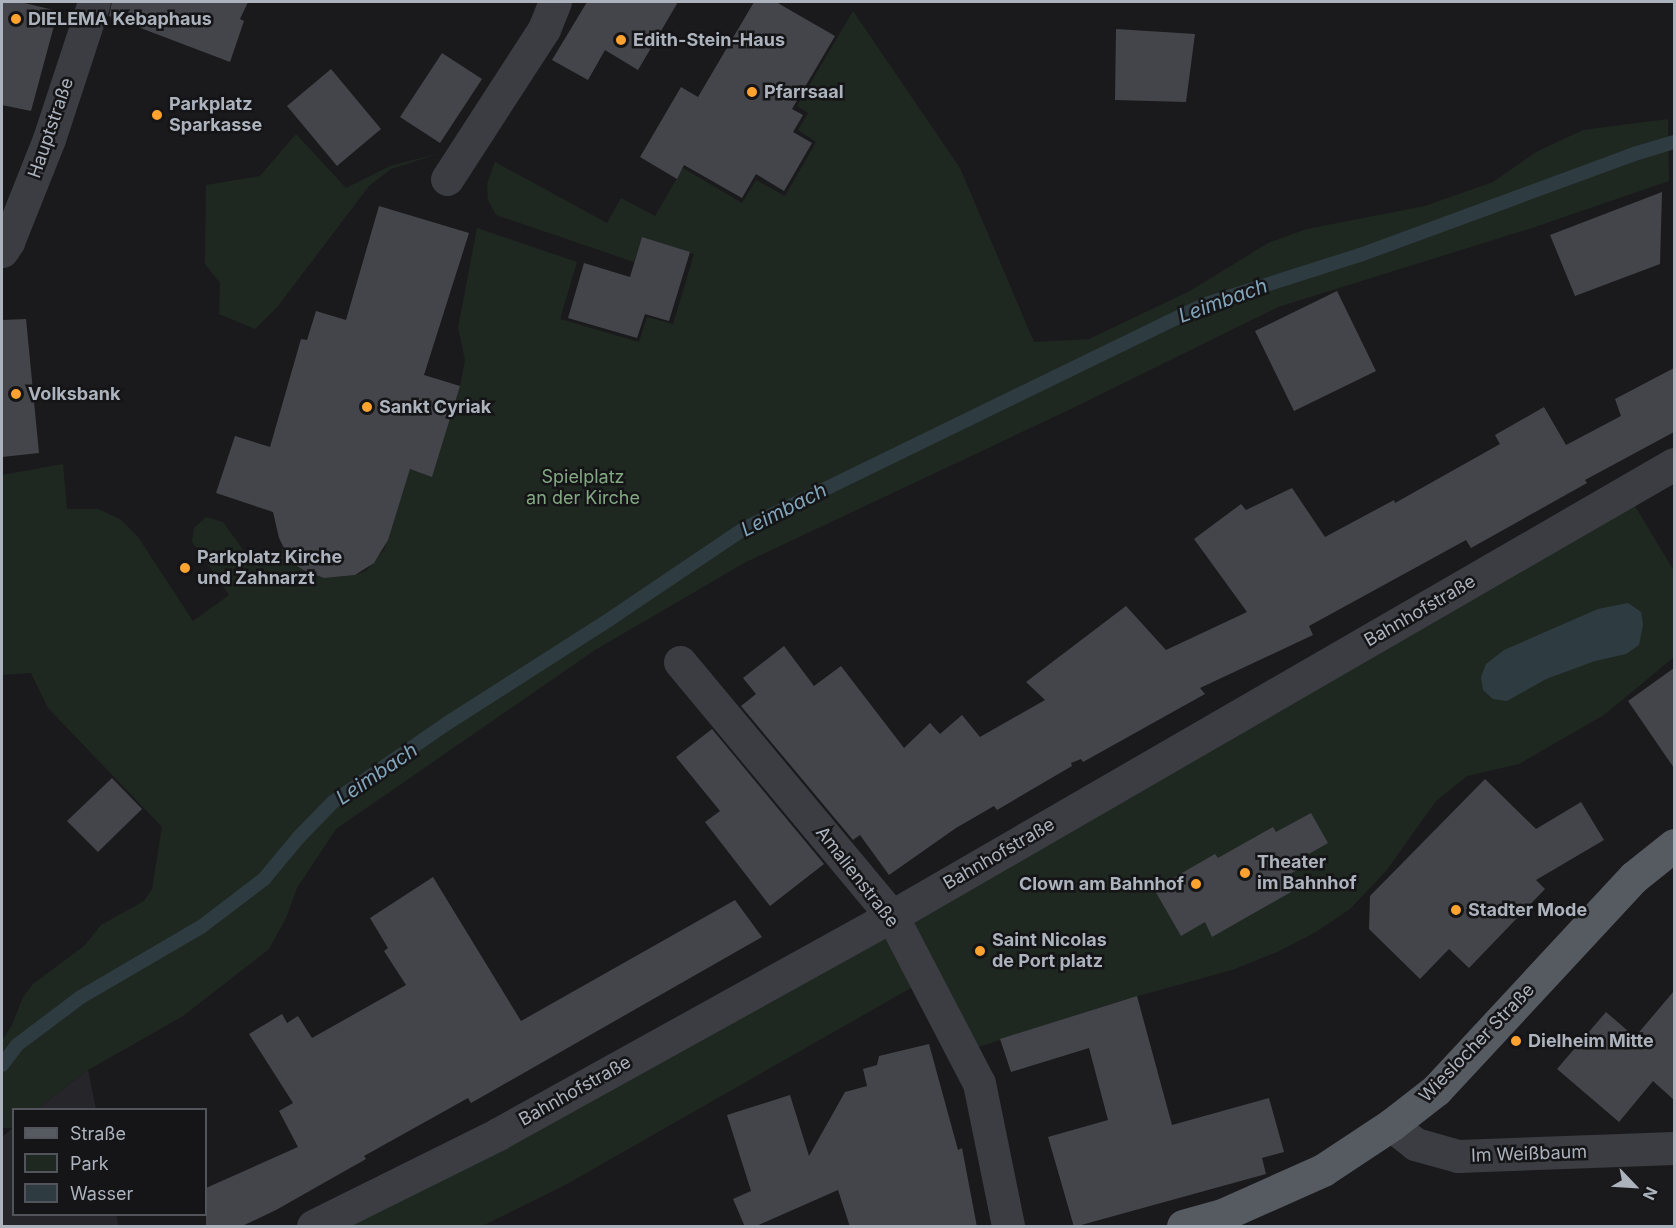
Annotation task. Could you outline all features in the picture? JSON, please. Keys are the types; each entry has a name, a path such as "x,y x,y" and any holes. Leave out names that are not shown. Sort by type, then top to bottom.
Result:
{"main road":[{"name":"Wieslocher Straße","path":"1183,1227 1222,1215 1323,1170 1391,1125 1436,1090 1634,877 1674,845"}],"street":[{"name":"Hauptstraße","path":"2,251 8,242 49,139 94,2"},
{"path":"447,179 544,29 555,2"},
{"name":"Bahnhofstraße","path":"313,1227 498,1134 892,916 1674,464"},
{"name":"Amalienstraße","path":"680,662 892,916 979,1083 1008,1227"},
{"name":"Im Weißbaum","path":"1391,1125 1416,1144 1458,1156 1674,1148"}],"shaded area":[{"path":"88,1070 96,1108 38,1108"},
{"path":"12,1129 12,1216 116,1216 119,1226 2,1226 2,1137"}],"green space":[{"name":"Spielplatz an der Kirche","path":"853,11 960,168 1034,342 1089,339 1190,291 1268,243 1307,229 1425,206 1493,182 1536,152 1583,130 1668,119 1669,181 1532,228 1278,307 1073,408 746,562 595,650 336,829 297,888 286,918 269,949 183,1016 88,1070 38,1108 12,1108 12,1128 2,1128 2,1041 12,1025 23,997 33,984 84,946 101,925 144,901 152,889 162,827 48,708 31,673 2,675 2,475 63,464 67,509 98,509 120,519 138,537 193,621 229,595 192,542 194,528 206,517 223,522 252,562 283,549 291,562 303,570 324,578 355,575 366,571 384,550 410,469 432,476 460,386 465,360 458,328 477,228 577,262 560,319 639,342 647,317 673,324 694,254 642,237 634,262 496,215 488,200 487,184 495,162 607,223 621,198 655,216 683,168 742,203 756,180 785,196 816,142 798,130 808,113 797,106"},
{"path":"296,134 346,188 390,166 440,153 391,169 369,186 278,306 255,329 219,314 220,283 205,264 206,185 260,176"},
{"path":"1626,491 1674,571 1674,657 1604,715 1519,764 1467,776 1436,801 1386,871 1350,909 1316,932 1277,952 1232,970 1120,1001 963,1052 925,980 565,1185 482,1226 313,1226"}],"water":[{"path":"1628,603 1641,612 1643,625 1639,645 1626,654 1595,661 1546,679 1507,701 1493,699 1483,690 1481,677 1486,664 1504,650 1598,609"}],"building":[{"path":"2,2 20,2 58,11 31,111 2,105"},
{"path":"112,2 248,2 240,19 244,21 230,62 109,16"},
{"name":"Edith-Stein-Haus","path":"587,2 678,2 638,70 605,50 588,80 552,60"},
{"name":"Pfarrsaal","path":"754,2 776,2 835,36 792,109 803,115 793,132 812,143 784,191 756,174 742,198 684,165 677,179 640,157 681,87 698,97"},
{"path":"1116,29 1195,34 1186,102 1115,100"},
{"path":"442,53 482,79 440,143 400,117"},
{"path":"331,69 381,129 337,166 287,106"},
{"path":"1662,192 1660,264 1575,296 1550,235"},
{"name":"Sankt Cyriak","path":"379,206 469,233 424,375 460,386 432,477 410,469 388,540 374,563 355,575 324,578 303,570 291,562 279,538 273,512 216,493 235,436 270,447 301,339 307,340 316,311 346,320"},
{"path":"642,237 690,252 669,321 645,314 637,338 568,318 584,263 630,277"},
{"path":"1337,291 1376,371 1294,411 1255,331"},
{"path":"26,319 39,453 2,457 2,320"},
{"path":"1674,368 1674,432 1585,480 1587,483 1471,548 1466,540 1309,626 1313,635 1200,688 1205,694 1083,762 1081,759 1071,763 1072,766 997,810 994,806 956,828 889,875 860,835 853,840 741,706 756,694 743,678 784,646 814,686 841,666 904,748 930,723 940,734 962,715 980,737 1045,700 1026,682 1126,606 1166,650 1247,612 1194,539 1241,504 1246,510 1292,488 1325,537 1394,500 1395,503 1500,444 1495,435 1544,407 1566,445 1621,416 1615,399"},
{"path":"1674,668 1674,768 1628,701"},
{"path":"712,729 824,864 770,906 705,822 720,811 676,757"},
{"path":"112,778 142,809 98,852 67,821"},
{"path":"1485,779 1536,829 1581,802 1604,840 1536,880 1545,889 1469,968 1449,949 1420,979 1369,929 1370,896"},
{"path":"1311,813 1328,843 1293,863 1297,870 1283,878 1291,892 1212,937 1205,922 1181,936 1154,889 1215,854 1218,858 1273,827 1276,832"},
{"path":"433,877 521,1021 735,900 762,937 471,1103 468,1098 364,1156 366,1159 276,1210 240,1227 206,1227 207,1188 298,1147 279,1111 293,1103 249,1034 282,1014 287,1023 298,1016 312,1038 406,985 384,951 388,948 370,918"},
{"path":"1674,991 1674,1100 1653,1081 1619,1122 1557,1069 1606,1012 1635,1037"},
{"path":"1137,996 1172,1125 1269,1098 1284,1152 1262,1158 1266,1174 1074,1227 1048,1137 1108,1120 1089,1048 1011,1072 1000,1039"},
{"path":"929,1044 958,1150 962,1148 977,1227 850,1227 838,1190 754,1227 745,1227 733,1199 751,1191 727,1115 790,1095 809,1156 845,1092 867,1086 863,1069 877,1065 879,1056"}],"waterway":[{"name":"Leimbach","path":"2,1065 17,1045 81,997 201,927 264,879 298,838 333,802 446,724 613,617 745,528 1203,305 1360,255 1634,154 1674,142"}],"place":[{"name":"DIELEMA Kebaphaus","path":"16,19"},
{"name":"Edith-Stein-Haus","path":"621,40"},
{"name":"Pfarrsaal","path":"752,92"},
{"name":"Parkplatz Sparkasse","path":"157,115"},
{"name":"Volksbank","path":"16,394"},
{"name":"Sankt Cyriak","path":"367,407"},
{"name":"Parkplatz Kirche und Zahnarzt","path":"185,568"},
{"name":"Theater im Bahnhof","path":"1245,873"},
{"name":"Clown am Bahnhof","path":"1196,884"},
{"name":"Stadter Mode","path":"1456,910"},
{"name":"Saint Nicolas de Port platz","path":"980,951"},
{"name":"Dielheim Mitte","path":"1516,1041"}]}
